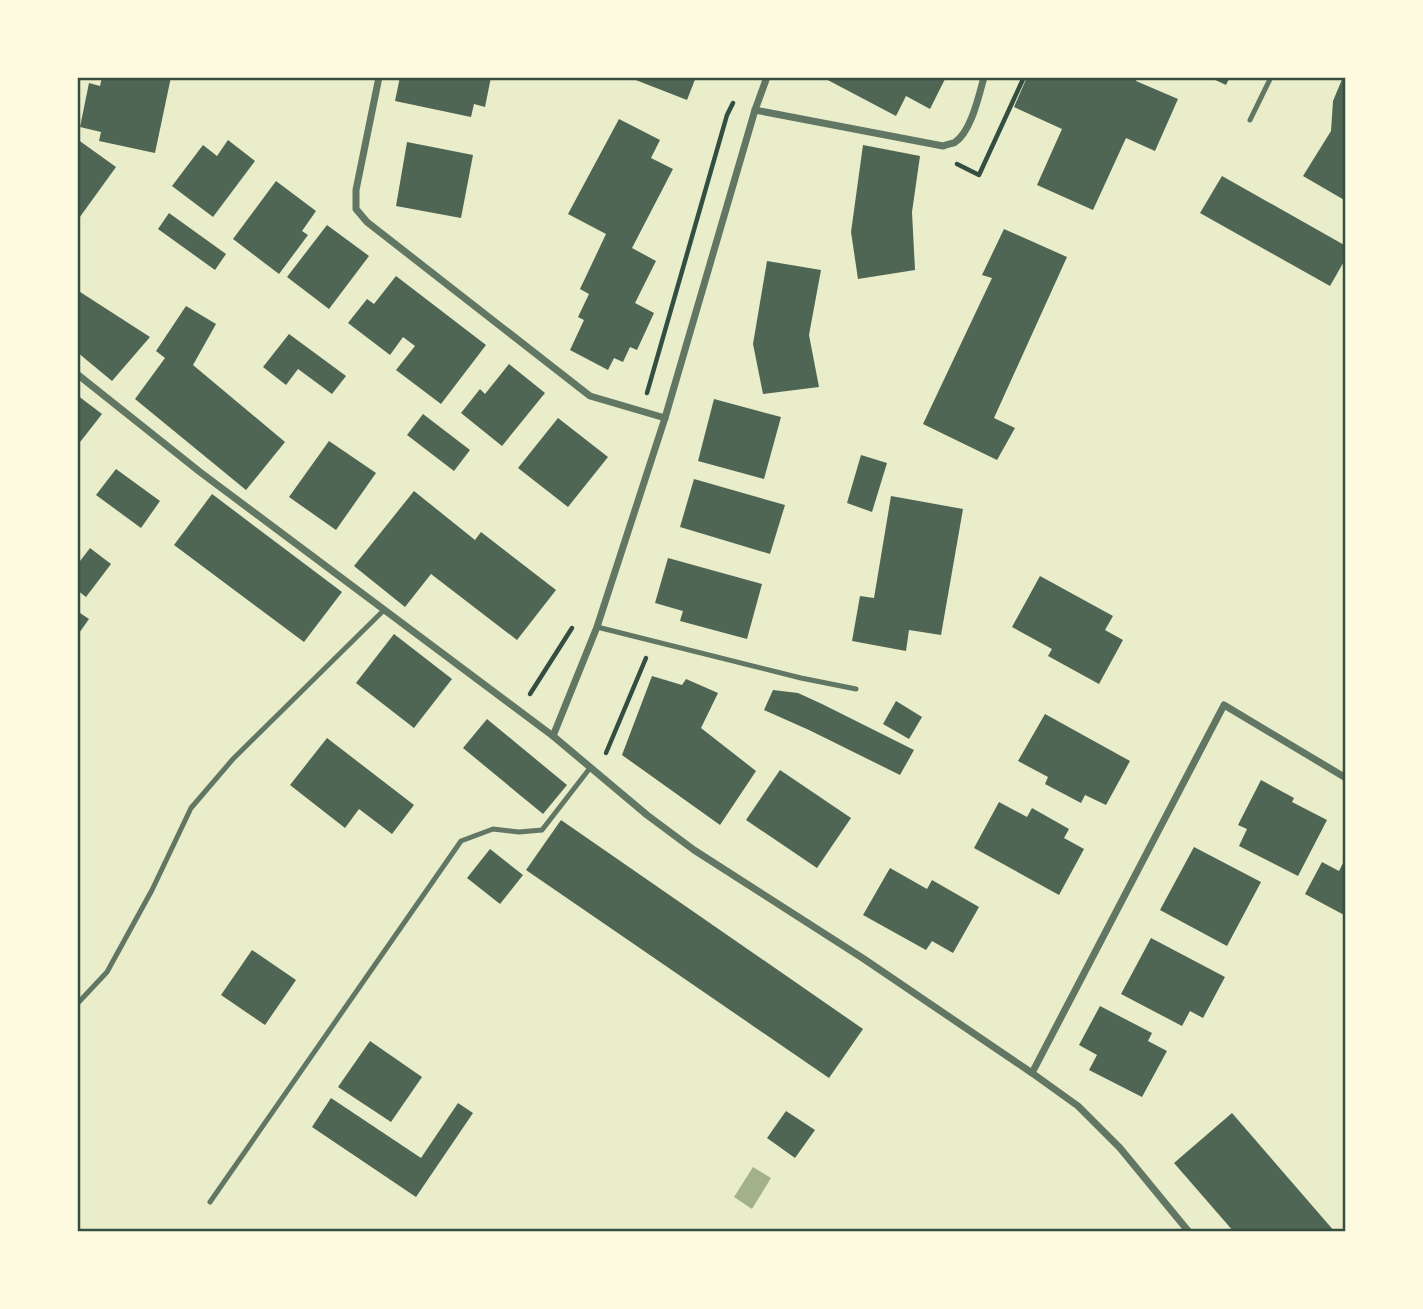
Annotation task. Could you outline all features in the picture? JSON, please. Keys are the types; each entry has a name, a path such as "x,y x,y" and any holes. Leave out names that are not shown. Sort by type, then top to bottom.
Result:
{"street":[{"path":"379,77 356,190 356,209 367,222 590,396 665,418"},
{"path":"553,736 597,628 665,418 767,77"},
{"path":"755,110 943,145 954,143 963,135 984,77"},
{"path":"77,374 200,472 553,736 694,850 863,959 1078,1106 1120,1148 1189,1232"},
{"path":"1032,1073 1224,705 1346,778"}],"lane":[{"path":"1250,120 1271,77"},
{"path":"77,1004 107,972 152,890 191,808 233,759 384,610"},
{"path":"597,628 856,689"},
{"path":"210,1202 461,841 493,829 519,832 542,830 590,768"}],"path":[{"path":"634,391 647,394"}],"shaded area":[{"path":"753,1167 771,1178 752,1209 734,1197"}],"building":[{"path":"102,77 171,77 155,153 99,141 101,132 80,127 89,83 100,86"},
{"path":"400,77 491,77 485,107 474,104 471,117 395,101"},
{"path":"628,77 696,77 687,100"},
{"path":"822,77 946,77 930,109 906,96 896,116"},
{"path":"1027,77 1137,77 1136,81 1178,99 1155,151 1126,138 1093,210 1037,185 1062,129 1014,107"},
{"path":"1209,77 1230,77 1226,85"},
{"path":"1343,77 1346,77 1346,201 1303,176 1331,131 1333,101"},
{"path":"619,119 660,140 651,158 673,169 632,248 656,261 635,303 654,313 637,350 630,347 623,362 614,358 608,370 570,350 584,320 578,317 589,294 580,289 606,234 568,214"},
{"path":"77,139 116,167 77,221"},
{"path":"228,140 255,161 213,217 172,186 203,145 217,156"},
{"path":"407,142 473,155 461,218 396,206"},
{"path":"863,145 920,156 912,212 915,270 858,279 851,232"},
{"path":"1222,176 1346,246 1346,258 1330,286 1200,213"},
{"path":"276,181 316,211 302,231 308,235 279,274 233,239"},
{"path":"169,213 226,254 215,270 158,229"},
{"path":"327,225 369,256 329,309 287,277"},
{"path":"1004,229 1067,257 994,418 1015,428 997,460 923,424 992,278 982,275"},
{"path":"767,261 821,270 809,335 819,387 763,394 753,344"},
{"path":"396,276 486,345 441,404 396,370 415,346 403,337 390,355 348,323 367,299 374,304"},
{"path":"77,290 150,337 112,381 77,352"},
{"path":"186,306 216,324 193,365 285,442 246,490 135,399 165,358 156,351"},
{"path":"289,334 346,376 332,394 298,369 286,385 263,367"},
{"path":"509,364 545,393 502,446 461,413 480,389 485,394"},
{"path":"77,395 102,414 77,446"},
{"path":"714,399 781,417 764,479 698,461"},
{"path":"423,414 470,450 454,471 407,435"},
{"path":"558,418 608,457 568,507 518,468"},
{"path":"329,441 376,473 336,530 289,497"},
{"path":"861,455 887,463 872,512 847,503"},
{"path":"116,469 160,501 141,528 96,495"},
{"path":"694,479 785,505 770,554 680,527"},
{"path":"414,491 475,540 481,532 556,590 517,640 431,574 405,607 354,566"},
{"path":"212,494 342,592 304,642 174,545"},
{"path":"891,496 963,509 941,635 909,630 906,651 852,641 860,596 874,598"},
{"path":"90,548 111,564 86,597 77,590 77,565"},
{"path":"668,558 762,584 747,639 680,621 683,611 655,603"},
{"path":"1040,576 1113,616 1105,630 1123,640 1099,684 1048,656 1052,649 1012,627"},
{"path":"77,611 89,619 77,636"},
{"path":"394,634 452,679 414,728 356,683"},
{"path":"652,676 682,685 686,679 718,693 701,728 756,771 720,825 622,755"},
{"path":"773,690 798,693 914,750 900,775 764,710"},
{"path":"896,701 922,717 909,739 883,724"},
{"path":"1045,714 1130,761 1106,805 1085,795 1081,803 1045,784 1048,777 1018,761"},
{"path":"487,719 567,785 543,814 463,748"},
{"path":"327,738 414,805 392,834 359,809 345,828 290,785"},
{"path":"780,770 851,818 817,868 746,820"},
{"path":"1261,780 1294,798 1292,802 1327,820 1298,876 1239,846 1247,829 1238,825"},
{"path":"999,802 1027,817 1032,808 1069,829 1064,838 1084,849 1059,895 974,848"},
{"path":"561,820 863,1029 829,1078 526,870"},
{"path":"1194,847 1261,882 1227,946 1160,910"},
{"path":"490,849 523,875 500,904 467,878"},
{"path":"1346,857 1346,916 1305,894 1322,862 1339,871"},
{"path":"890,868 927,889 932,880 979,907 953,953 932,941 926,950 863,915"},
{"path":"1151,938 1225,977 1203,1018 1190,1011 1182,1026 1121,994"},
{"path":"252,950 296,980 265,1025 221,995"},
{"path":"1100,1006 1152,1033 1148,1041 1167,1051 1142,1097 1089,1070 1097,1055 1079,1045"},
{"path":"370,1041 422,1077 391,1122 338,1087"},
{"path":"331,1098 421,1158 458,1103 473,1113 416,1197 312,1127"},
{"path":"786,1111 815,1130 795,1158 767,1138"},
{"path":"1232,1113 1335,1232 1234,1232 1174,1163"}]}
